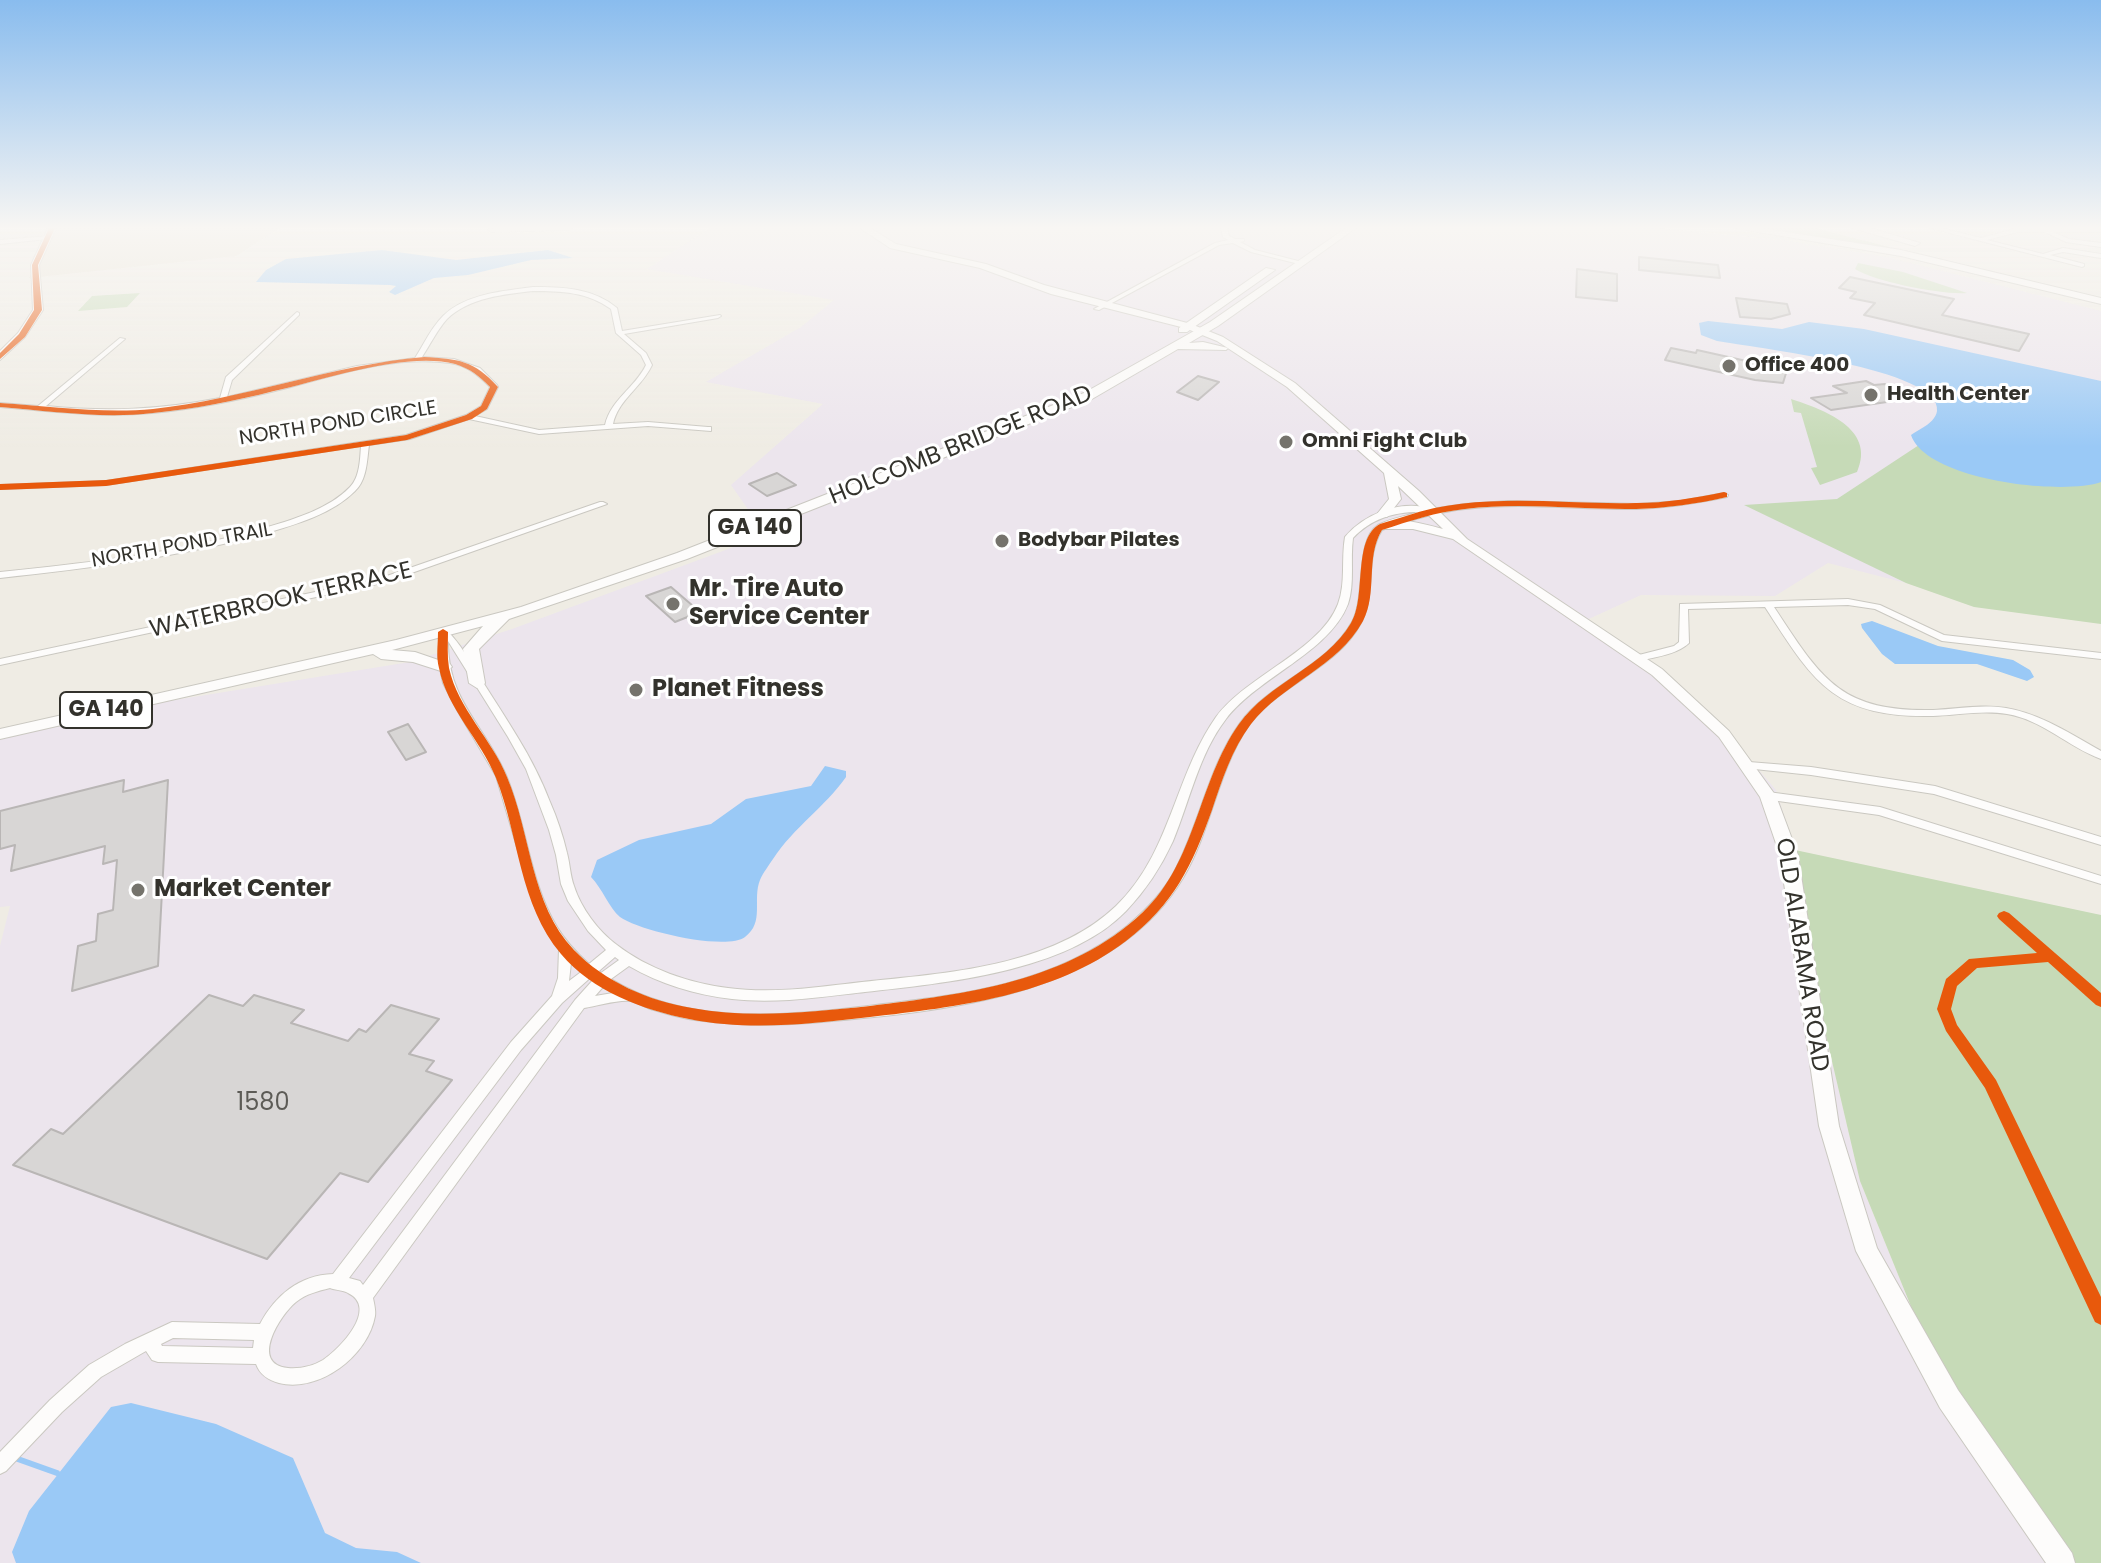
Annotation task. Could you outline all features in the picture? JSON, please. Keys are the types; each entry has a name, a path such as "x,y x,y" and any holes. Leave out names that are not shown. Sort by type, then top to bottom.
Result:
{"main road":[{"path":"0,357 22,335 38,310 37,301"},
{"name":"OLD ALABAMA ROAD","path":"1082,301 1191,331 1275,375 1310,399 1486,561 1638,658 1711,720 1749,766 1768,796 1789,855 1829,1126 1867,1251 1949,1399 2062,1563"},
{"name":"HOLCOMB BRIDGE ROAD","path":"0,734 443,632 526,610 682,556 1040,417 1110,385 1169,348 1231,301"},
{"name":"HOLCOMB BRIDGE ROAD","path":"1191,331 1214,324 1248,301"},
{"path":"1214,324 1215,331 1227,348"},
{"path":"1169,348 1195,345 1227,348"},
{"path":"1389,471 1396,488 1395,499 1384,520 1456,535"},
{"path":"477,683 471,649 494,623 526,610"},
{"path":"342,657 402,655 444,667"}],"street":[{"path":"417,360 453,311 477,301"},
{"path":"605,301 614,308 619,333 644,354 649,365 643,376 613,407 608,428"},
{"path":"1100,307 1112,301"},
{"path":"223,399 229,379 297,314"},
{"path":"619,333 718,316"},
{"path":"41,407 122,339"},
{"name":"NORTH POND CIRCLE","path":"0,405 131,412 223,399 373,365 417,360 458,364 490,378 494,387 493,396 469,417 427,433 106,483 0,487"},
{"path":"469,417 539,432 648,424 708,429"},
{"name":"NORTH POND TRAIL","path":"0,575 126,557 289,526 329,508 353,490 361,476 366,442"},
{"path":"443,632 455,643 531,769 561,852 567,887 585,919 615,950 652,973 685,984 760,997 975,973 1023,962 1066,945 1111,916 1145,881 1168,836 1199,755 1218,721 1233,702 1331,625 1343,604 1349,537 1364,522 1531,501 1639,506 1696,502 1724,495"},
{"name":"WATERBROOK TERRACE","path":"0,662 383,580 603,504"},
{"path":"443,632 444,667 459,704 501,776 539,907 565,949 587,970 632,995 707,1016 791,1021 999,993 1059,974 1110,946 1148,916 1173,883 1227,753 1246,722 1271,697 1338,646 1357,623 1366,599 1367,548 1384,520"},
{"path":"1638,658 1677,648 1684,643 1683,606 1862,604 1886,611 1942,638 2101,656"},
{"path":"1768,605 1818,681 1856,705 1897,712 2017,713 2101,756"},
{"path":"1749,766 1811,771 1935,790 2101,841"},
{"path":"1768,796 1880,811 2101,880"},
{"path":"557,999 564,978 565,949"},
{"path":"337,1281 516,1046 557,999 587,970 615,950"},
{"path":"365,1296 580,1004 602,979 629,959"},
{"path":"580,1004 599,998 632,995"},
{"path":"337,1281 352,1284 365,1296 367,1316 359,1338 327,1367 288,1377 276,1374 261,1356 263,1332 290,1297 316,1284 337,1281"},
{"path":"0,1465 56,1406 95,1371 172,1330 263,1332"},
{"path":"150,1343 158,1354 261,1356"}],"shaded area":[{"path":"833,301 2061,301 2101,311 2101,619 1893,577 1906,583 1828,563 1775,596 1641,595 1580,623 1627,652 1721,726 1776,790 1796,854 1820,1010 1860,1181 1932,1358 2073,1563 0,1563 0,946 10,906 0,907 0,734 76,716 410,662 512,629 766,535 731,485 823,404 706,382 801,327"}],"green space":[{"path":"87,301 133,301 127,307 78,311"},
{"path":"1791,399 1831,415 1853,432 1861,457 1857,472 1820,485 1811,468 1817,467 1801,413 1794,412"},
{"path":"1919,445 2101,477 2101,624 1974,607 1906,583 1744,505 1837,499"},
{"path":"1795,850 2101,915 2101,1563 2073,1563 1932,1358 1860,1181 1820,1010"}],"water":[{"path":"1708,321 1782,329 1809,322 1864,329 2101,381 2101,482 2082,486 2028,485 1997,481 1942,463 1922,451 1911,435 1931,422 1937,411 1931,396 1910,383 1842,362 1717,341 1701,335 1699,323"},
{"path":"1872,621 1938,646 2013,660 2030,670 2034,677 2027,681 1977,664 1895,664 1882,654 1862,628 1861,624"},
{"path":"825,766 846,771 846,777 790,837 764,872 758,888 755,925 745,937 735,941 702,941 645,928 620,917 591,877 597,860 639,840 711,824 746,799 811,786"},
{"path":"131,1403 216,1424 293,1458 325,1533 356,1548 397,1552 421,1563 16,1563 12,1552 29,1511 111,1407"}],"building":[{"path":"1737,301 1787,304 1790,314 1771,319 1740,317"},
{"path":"1865,301 1953,301 1942,315 2029,334 2019,351 1864,315 1875,303"},
{"name":"Office 400","path":"1671,348 1696,353 1697,350 1787,370 1783,383 1755,380 1665,360"},
{"path":"1198,376 1219,382 1198,400 1177,392"},
{"name":"Health Center","path":"1866,381 1874,385 1885,384 1903,394 1892,395 1901,400 1831,410 1811,398 1847,393 1833,386"},
{"path":"777,473 796,485 767,496 749,484"},
{"name":"Mr. Tire Auto Service Center","path":"671,587 700,612 675,622 646,596"},
{"path":"408,724 426,752 406,760 388,732"},
{"name":"Market Center","path":"124,780 123,792 168,780 158,966 72,991 78,946 96,941 98,914 113,910 117,860 103,864 105,846 11,871 15,845 0,849 0,811"},
{"path":"209,995 243,1006 254,995 304,1010 291,1023 348,1041 359,1029 366,1032 391,1005 439,1019 409,1054 434,1061 426,1071 452,1080 368,1182 340,1173 267,1259 13,1165 51,1129 63,1134"}],"waterway":[{"path":"15,1458 57,1473"}],"cycle path":[{"path":"0,357 22,335 38,310 37,301"},
{"path":"0,405 96,412 153,411 244,396 357,368 424,359 454,361 478,370 494,387 484,407 469,417 407,437 106,483 0,487"},
{"path":"443,632 443,664 448,683 501,776 540,905 551,929 567,951 587,970 620,991 655,1005 691,1014 767,1019 843,1014 952,1000 1022,985 1087,959 1118,940 1147,916 1179,874 1219,772 1244,725 1270,698 1332,652 1356,624 1364,600 1368,550 1379,528 1422,513 1465,506 1638,506 1681,503 1724,495"},
{"path":"2004,916 2101,1001"},
{"path":"2050,957 1974,963 1951,983 1944,1009 1951,1027 1991,1084 2101,1316"}],"place":[{"name":"Office 400","path":"1729,366"},
{"name":"Health Center","path":"1871,395"},
{"name":"Omni Fight Club","path":"1286,442"},
{"name":"Bodybar Pilates","path":"1002,541"},
{"name":"Mr. Tire Auto Service Center","path":"673,604"},
{"name":"Planet Fitness","path":"636,690"},
{"name":"Market Center","path":"138,890"}]}
